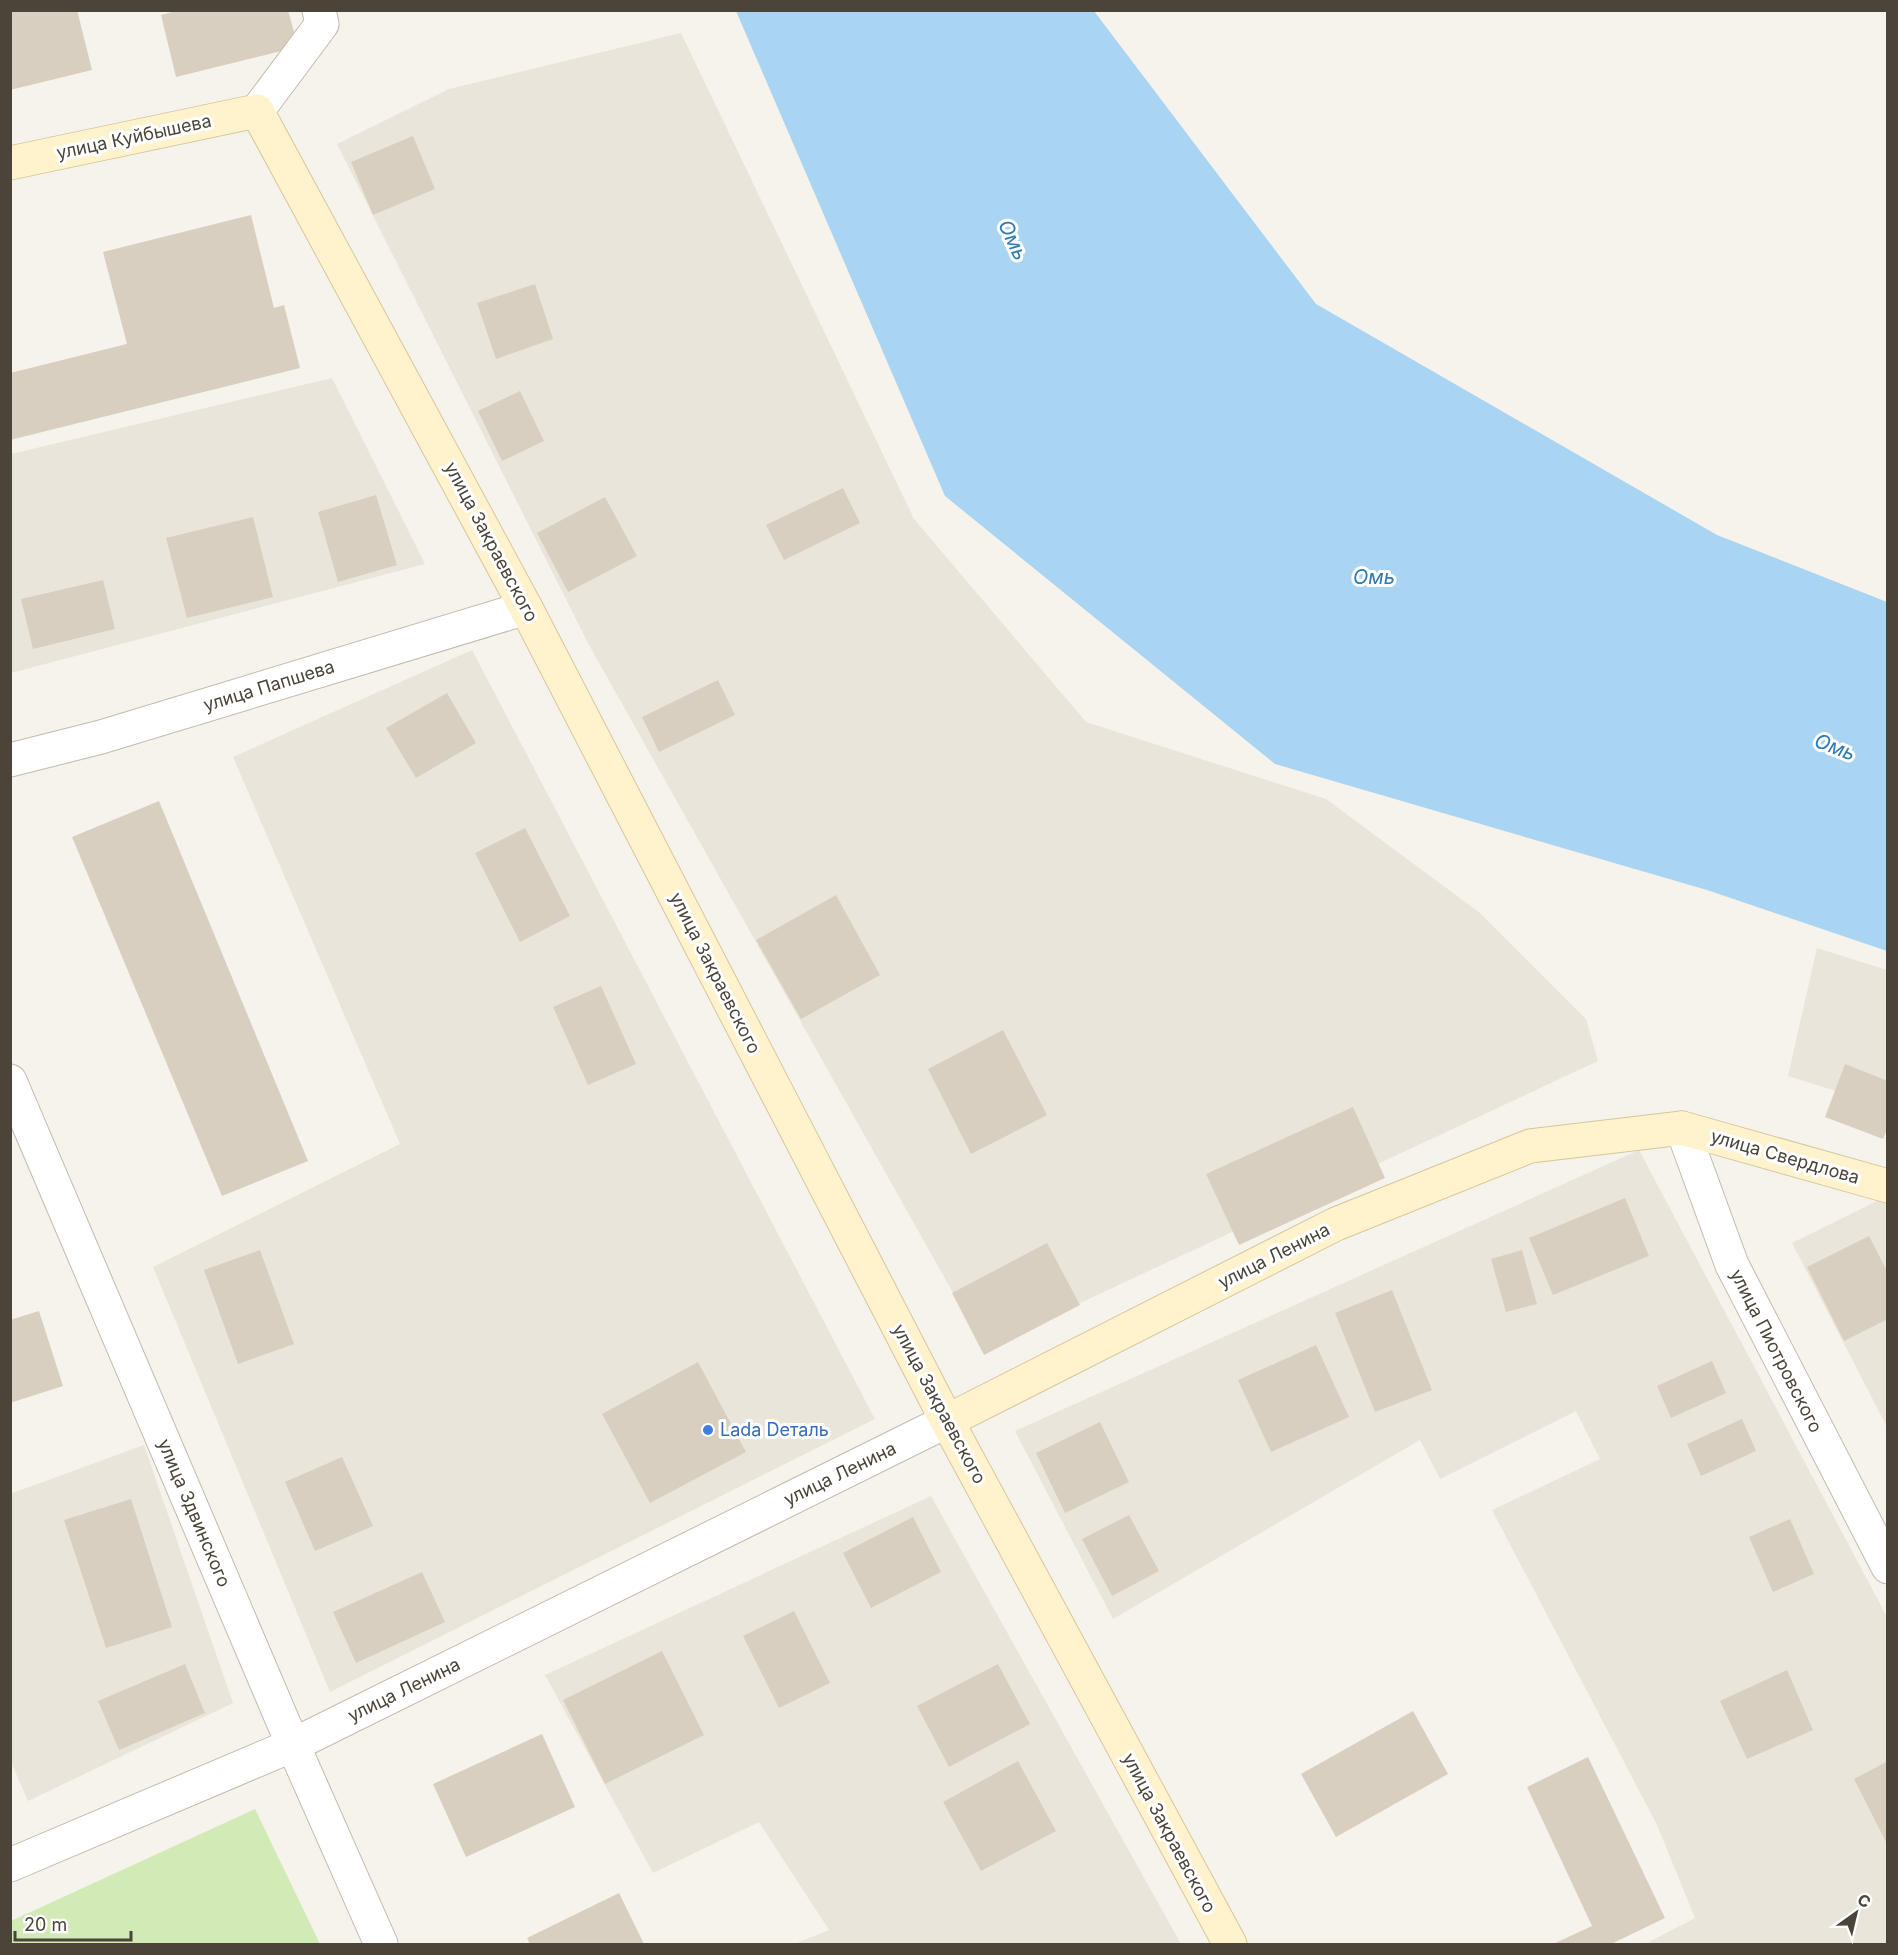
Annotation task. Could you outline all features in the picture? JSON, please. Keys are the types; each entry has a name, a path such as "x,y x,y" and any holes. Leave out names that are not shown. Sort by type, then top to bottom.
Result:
{"street":[{"path":"257,111 322,24 320,10"},
{"name":"улица Куйбышева","path":"10,163 257,111"},
{"name":"улица Закраевского","path":"257,111 526,608 947,1421 1230,1944"},
{"name":"улица Папшева","path":"10,760 101,737 526,608"},
{"name":"улица Здвинского","path":"10,1081 293,1745 381,1944"},
{"name":"улица Ленина","path":"10,1865 293,1745 947,1421 1336,1224 1530,1146 1682,1128"},
{"name":"улица Свердлова","path":"1682,1128 1887,1186"},
{"name":"улица Пиотровского","path":"1682,1128 1732,1265 1887,1567"}],"shaded area":[{"path":"681,33 914,519 1086,722 1326,799 1480,913 1586,1019 1598,1061 984,1348 589,645 337,144 449,89"},
{"path":"332,378 425,564 11,673 11,454"},
{"path":"472,650 875,1419 330,1692 153,1267 400,1144 233,757"},
{"path":"1817,948 1887,970 1887,1107 1788,1076"},
{"path":"1639,1150 1887,1617 1887,1944 1645,1944 1695,1918 1657,1825 1492,1510 1600,1459 1576,1411 1440,1479 1420,1440 1113,1619 1015,1431"},
{"path":"1887,1196 1887,1427 1792,1243"},
{"path":"144,1445 233,1703 28,1801 11,1762 10,1494"},
{"path":"931,1496 1181,1944 794,1944 829,1930 759,1822 653,1873 545,1675"}],"green space":[{"path":"255,1809 320,1944 11,1944 11,1921"}],"water":[{"name":"Омь","path":"736,11 1094,11 1316,304 1717,535 1887,602 1887,951 1707,890 1275,764 945,496"}],"building":[{"path":"77,10 92,70 10,90 10,11"},
{"path":"180,10 288,10 298,47 176,77 161,15"},
{"path":"413,136 435,189 373,215 351,162"},
{"path":"251,215 274,308 284,305 300,368 10,440 10,373 127,344 103,252"},
{"path":"535,284 553,339 496,359 477,303"},
{"path":"520,391 544,441 502,461 478,411"},
{"path":"843,488 860,523 784,560 766,525"},
{"path":"376,495 397,565 338,582 318,512"},
{"path":"605,497 637,556 568,592 537,533"},
{"path":"253,517 273,597 187,618 166,538"},
{"path":"103,580 115,629 33,649 21,599"},
{"path":"718,680 735,715 659,752 642,717"},
{"path":"447,693 476,743 416,778 386,728"},
{"path":"159,801 308,1161 222,1196 72,837"},
{"path":"525,828 570,916 520,942 475,853"},
{"path":"836,895 880,975 801,1019 756,940"},
{"path":"601,986 636,1064 588,1085 553,1007"},
{"path":"1003,1030 1047,1115 971,1154 928,1069"},
{"path":"1845,1064 1888,1081 1888,1127 1883,1139 1825,1117"},
{"path":"1353,1107 1385,1178 1239,1245 1206,1174"},
{"path":"1625,1198 1649,1256 1553,1295 1529,1238"},
{"path":"1869,1236 1888,1273 1888,1319 1844,1341 1807,1267"},
{"path":"1047,1243 1080,1305 984,1355 952,1293"},
{"path":"260,1250 294,1344 238,1364 204,1270"},
{"path":"1522,1250 1537,1304 1506,1312 1491,1259"},
{"path":"1392,1290 1432,1390 1375,1412 1335,1313"},
{"path":"39,1311 63,1386 10,1403 10,1320"},
{"path":"1316,1345 1349,1417 1271,1452 1238,1380"},
{"path":"1712,1361 1726,1393 1671,1418 1657,1386"},
{"path":"698,1362 746,1452 650,1503 602,1414"},
{"path":"1742,1419 1756,1451 1701,1476 1687,1444"},
{"path":"1100,1422 1129,1482 1065,1513 1036,1453"},
{"path":"342,1457 373,1526 315,1551 285,1482"},
{"path":"131,1499 172,1627 106,1648 64,1520"},
{"path":"1129,1515 1159,1571 1112,1596 1082,1539"},
{"path":"913,1517 941,1572 871,1608 843,1553"},
{"path":"1790,1519 1814,1574 1773,1592 1749,1537"},
{"path":"422,1572 445,1622 356,1663 333,1612"},
{"path":"794,1611 830,1683 779,1708 743,1636"},
{"path":"662,1651 704,1735 605,1784 563,1700"},
{"path":"185,1664 205,1713 119,1750 98,1701"},
{"path":"998,1664 1030,1724 949,1767 917,1706"},
{"path":"1787,1670 1813,1730 1747,1759 1720,1701"},
{"path":"1413,1711 1448,1774 1336,1837 1301,1774"},
{"path":"542,1734 575,1807 466,1857 433,1784"},
{"path":"1588,1757 1665,1918 1611,1944 1553,1944 1592,1926 1527,1787"},
{"path":"1018,1761 1056,1831 981,1871 943,1802"},
{"path":"1888,1761 1888,1846 1854,1779"},
{"path":"619,1893 644,1944 530,1944 527,1938"}],"place":[{"name":"Lada Dеталь","path":"708,1430"}]}
